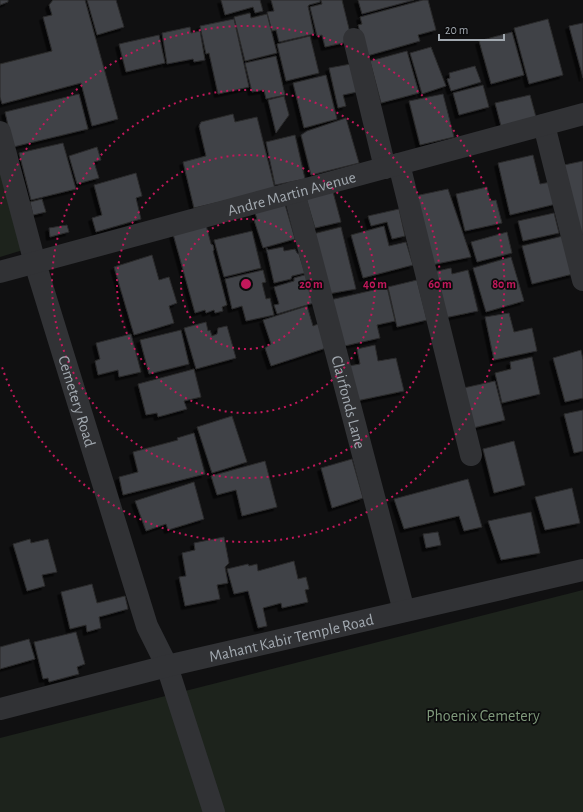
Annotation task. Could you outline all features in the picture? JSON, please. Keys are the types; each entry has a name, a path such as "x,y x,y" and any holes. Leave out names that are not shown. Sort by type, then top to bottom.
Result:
{"street":[{"path":"354,39 392,166 471,455"},
{"name":"Andre Martin Avenue","path":"0,272 583,114"},
{"path":"544,125 583,280"},
{"name":"Cemetery Road","path":"0,132 35,263 147,626 167,666 214,812"},
{"name":"Clairfonds Lane","path":"294,192 404,611"},
{"name":"Mahant Kabir Temple Road","path":"0,709 167,666 583,570"}],"green space":[{"path":"0,163 23,250 0,257"},
{"name":"Phoenix Cemetery","path":"583,590 583,812 0,812 0,738"}],"building":[{"path":"0,0 8,0 8,2 0,5"},
{"path":"53,0 85,0 118,119 92,126 81,83 2,104 0,97 0,64 52,51 43,17 52,15 49,5"},
{"path":"87,0 116,0 124,27 97,35"},
{"path":"221,0 260,0 263,11 255,13 253,7 225,15"},
{"path":"271,0 320,0 320,2 308,6 314,34 279,42 276,30 272,31 267,12 274,11"},
{"path":"321,0 342,0 352,41 325,47 322,35 317,36 310,7 322,4"},
{"path":"358,0 414,0 362,14"},
{"path":"423,0 428,0 436,30 418,35 420,41 367,56 358,25 362,24 360,17"},
{"path":"250,13 251,18 267,14 277,53 245,61 234,17"},
{"path":"234,19 249,87 218,94 209,53 206,54 200,26"},
{"path":"548,19 563,75 529,84 514,28"},
{"path":"583,23 583,78 569,26"},
{"path":"190,27 191,33 200,31 205,60 194,62 193,59 167,64 162,33"},
{"path":"512,32 524,75 491,84 479,41"},
{"path":"159,35 165,63 126,72 119,44"},
{"path":"310,36 319,73 286,81 277,44"},
{"path":"431,47 446,86 422,94 410,53"},
{"path":"407,51 419,93 381,103 370,61"},
{"path":"276,56 285,95 266,99 264,90 252,92 245,63"},
{"path":"351,64 357,92 343,95 346,106 338,108 329,68"},
{"path":"475,66 481,82 451,91 447,79 450,78 449,73"},
{"path":"326,75 337,119 304,128 293,83"},
{"path":"483,85 489,107 459,115 453,93"},
{"path":"79,94 88,129 13,147 5,112"},
{"path":"443,94 454,137 420,145 409,101"},
{"path":"530,95 536,117 501,126 495,103"},
{"path":"284,96 289,115 276,133 268,100"},
{"path":"233,114 235,122 257,117 275,189 194,208 183,162 206,156 199,126 201,122"},
{"path":"346,118 359,163 311,175 301,135 307,131"},
{"path":"295,135 305,179 275,185 266,142"},
{"path":"63,143 76,189 31,200 19,153"},
{"path":"97,147 101,160 94,162 99,178 77,184 69,156"},
{"path":"533,155 540,184 551,182 556,204 510,215 498,163"},
{"path":"583,161 583,234 579,235 564,165"},
{"path":"136,173 142,196 136,198 141,219 96,232 92,218 102,215 94,185"},
{"path":"487,187 490,201 496,200 502,223 465,231 456,194"},
{"path":"448,189 471,257 431,265 415,196"},
{"path":"333,192 341,222 315,228 306,198"},
{"path":"42,199 46,212 33,215 30,202"},
{"path":"284,201 295,239 263,248 254,220 257,219 254,210"},
{"path":"399,209 405,236 392,239 387,222 371,226 368,216"},
{"path":"554,213 559,233 523,241 518,221"},
{"path":"67,225 69,232 50,237 49,228"},
{"path":"206,225 211,244 213,245 213,251 227,305 222,307 223,311 215,313 214,310 206,313 205,310 195,313 173,234"},
{"path":"384,226 389,246 406,242 413,265 363,278 351,235"},
{"path":"341,227 356,289 328,294 313,234"},
{"path":"252,231 261,268 224,277 214,240"},
{"path":"507,232 512,253 477,262 471,242"},
{"path":"563,236 573,274 532,284 522,246"},
{"path":"283,247 284,251 295,249 299,254 305,273 292,276 291,279 274,283 266,248 268,250"},
{"path":"152,255 159,280 169,277 177,303 169,306 174,323 134,335 114,267"},
{"path":"511,257 524,301 486,312 473,268"},
{"path":"451,268 452,274 468,270 478,311 439,319 428,273"},
{"path":"263,270 266,282 262,283 266,299 270,298 274,315 246,321 242,306 232,309 225,279"},
{"path":"308,274 317,302 277,314 274,305 279,304 274,287 294,281 294,278"},
{"path":"417,280 427,320 397,327 388,287"},
{"path":"387,287 395,321 377,325 380,338 340,347 330,300"},
{"path":"307,306 313,326 318,324 326,348 271,366 265,348 271,344 263,320"},
{"path":"509,313 514,332 532,328 537,351 494,360 485,317"},
{"path":"206,322 208,331 210,330 212,336 217,334 218,328 227,326 236,358 196,369 184,328"},
{"path":"181,330 189,364 149,374 140,340"},
{"path":"131,334 141,372 119,377 118,370 98,375 95,361 100,359 96,343"},
{"path":"375,345 378,361 396,358 404,391 356,401 349,366 360,364 357,349"},
{"path":"581,350 583,360 583,398 565,402 553,358"},
{"path":"532,357 540,394 502,403 495,373 511,369 510,362"},
{"path":"194,369 201,397 184,401 187,409 158,417 157,413 146,415 138,384"},
{"path":"495,381 505,420 469,429 459,389"},
{"path":"583,410 583,451 574,453 564,414"},
{"path":"232,416 247,462 212,473 197,427"},
{"path":"194,433 205,474 123,495 119,477 138,472 133,452 178,440 177,438"},
{"path":"514,441 525,485 494,493 483,449"},
{"path":"352,459 363,498 332,508 321,468"},
{"path":"265,461 277,507 242,516 236,490 217,495 211,476"},
{"path":"468,479 482,527 464,531 459,516 404,529 394,499"},
{"path":"194,482 204,519 168,530 166,524 146,531 135,501"},
{"path":"572,488 580,523 545,530 535,497"},
{"path":"531,512 540,553 501,560 488,521"},
{"path":"438,532 441,545 426,548 423,534"},
{"path":"224,537 229,563 225,567 228,583 217,585 220,599 185,606 179,577 186,576 182,553 195,550 194,543"},
{"path":"30,539 31,543 48,539 57,572 42,575 45,586 27,591 13,544"},
{"path":"294,561 298,579 306,577 309,589 305,590 308,602 282,608 281,603 263,608 267,626 258,628 248,591 234,594 227,569 248,564 249,566 257,564 258,571"},
{"path":"92,584 97,603 125,596 128,609 99,617 101,628 87,632 86,625 70,629 61,592"},
{"path":"76,632 85,664 77,667 79,674 49,682 48,678 43,679 34,642"},
{"path":"29,639 35,659 0,669 0,647"}]}
